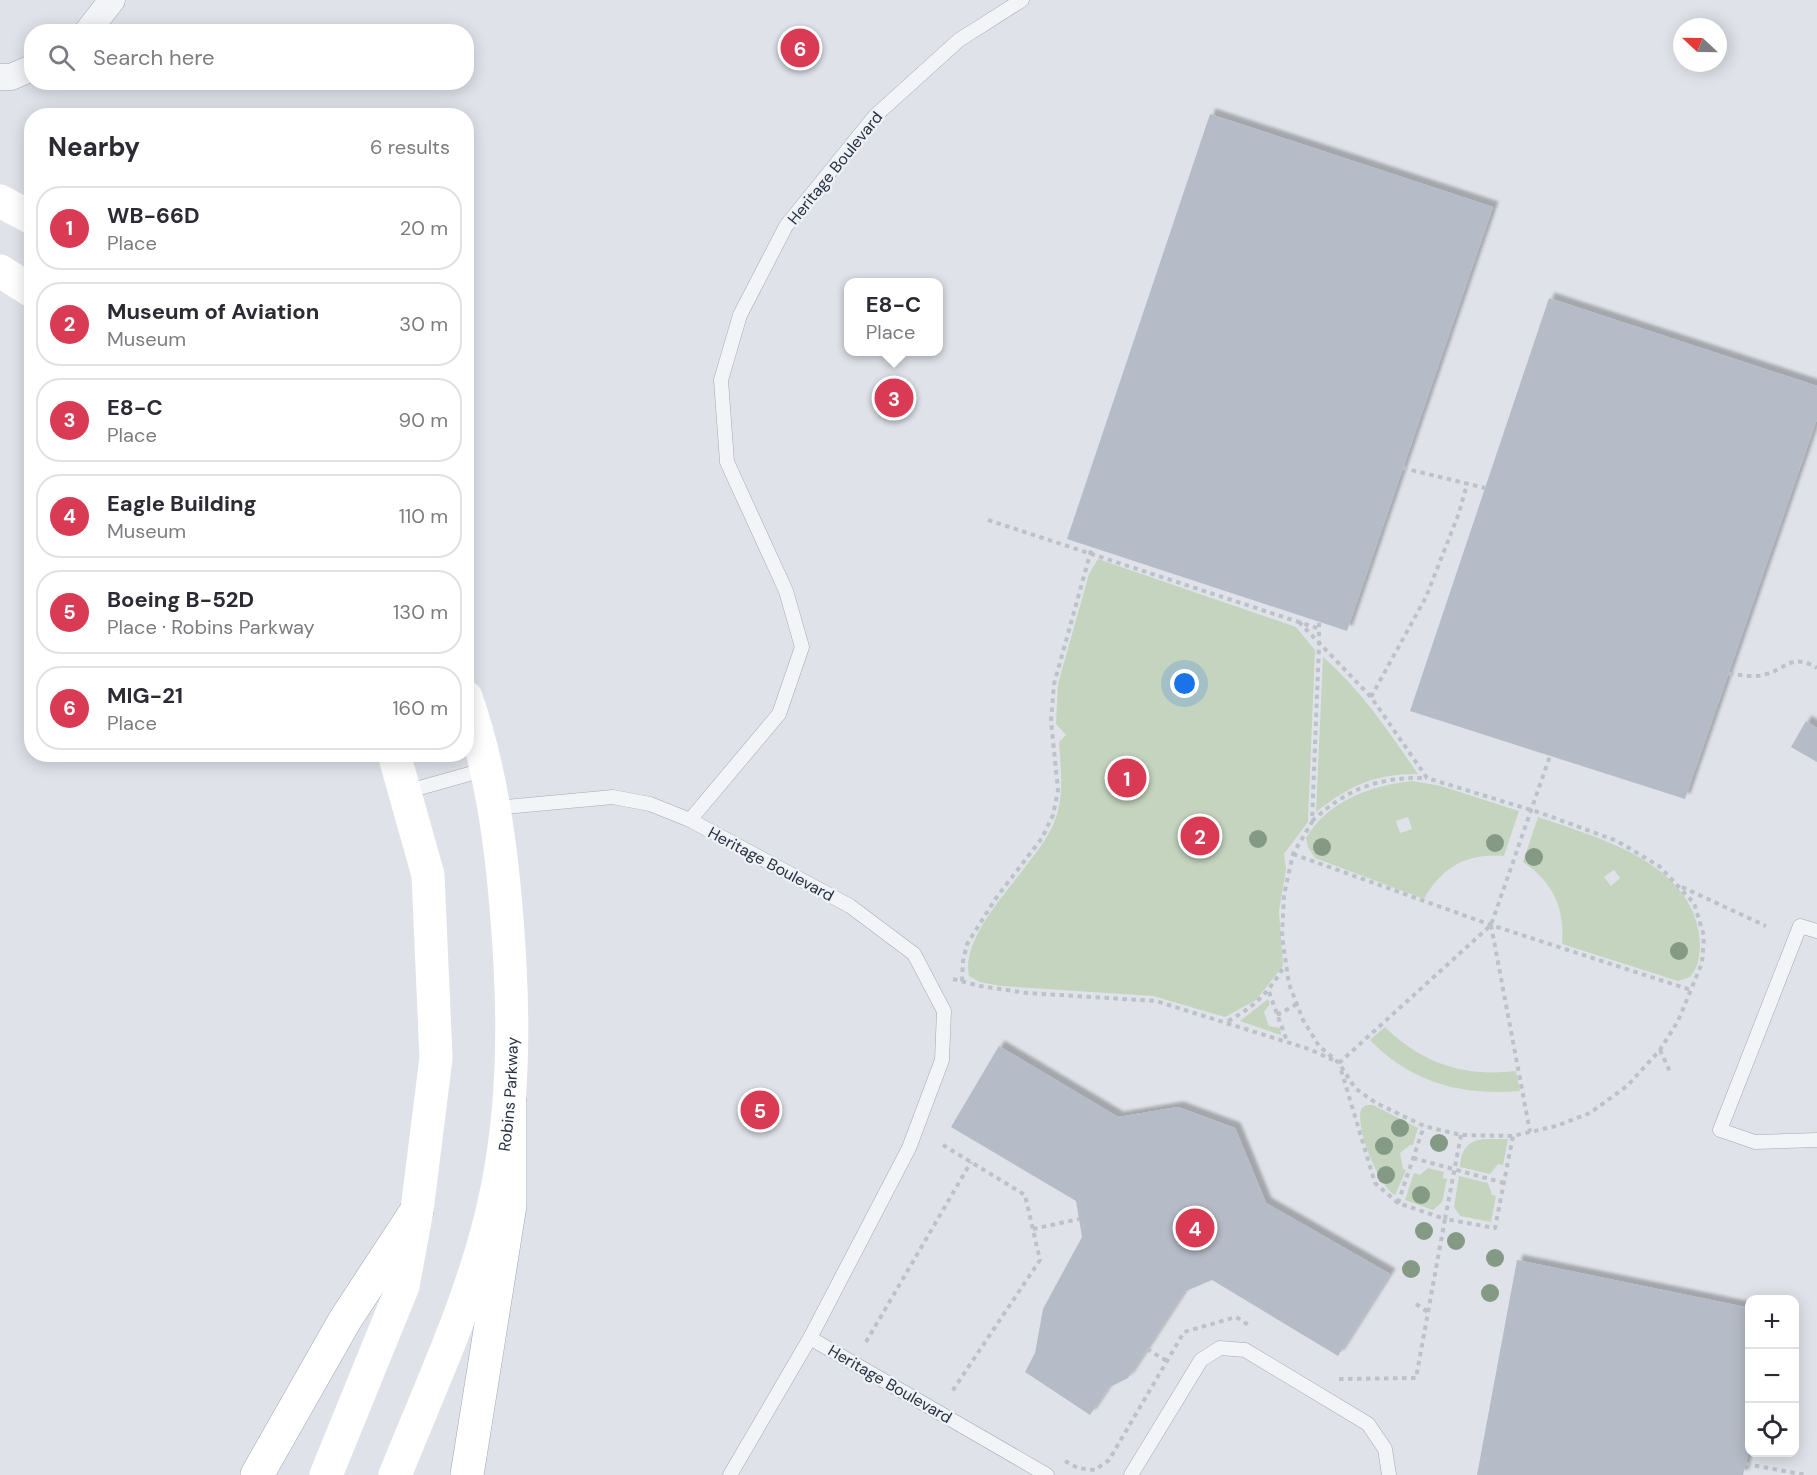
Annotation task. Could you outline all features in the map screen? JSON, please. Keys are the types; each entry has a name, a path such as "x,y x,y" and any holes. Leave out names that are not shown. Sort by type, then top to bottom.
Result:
{"street":[{"path":"93,24 112,0"},
{"path":"0,77 11,77 24,71"},
{"path":"0,271 24,286"},
{"name":"Robins Parkway","path":"395,1475 465,1304 491,1215 510,1103 513,998 501,845 482,741 474,719"},
{"path":"326,1475 403,1286 417,1210 436,1058 428,875 396,762"},
{"path":"468,1475 510,1205 510,1103"},
{"path":"257,1475 345,1320 417,1210"}],"lane":[{"name":"Heritage Boulevard","path":"1022,0 959,40 875,116 786,226 740,315 721,380 727,462 786,591 802,647 779,714 690,820 850,906 914,954 944,1011 942,1060 912,1141 810,1338 1047,1475"},
{"path":"405,793 487,769"},
{"path":"495,808 613,796 651,804 690,820"},
{"path":"1812,1140 1755,1142 1720,1130 1800,926 1817,930"},
{"path":"730,1475 810,1338"},
{"path":"1131,1475 1201,1360 1220,1348 1245,1350 1368,1424 1385,1449 1389,1475"}],"path":[{"path":"1403,468 1485,488"},
{"path":"1371,697 1426,597 1459,513 1467,483"},
{"path":"988,520 1317,628"},
{"path":"962,981 967,944 996,898 1041,838 1053,815 1058,790 1051,721 1054,684 1092,547"},
{"path":"1299,622 1371,697 1427,778"},
{"path":"1312,822 1319,622"},
{"path":"1728,674 1762,676 1792,661 1809,663 1817,668"},
{"path":"1339,1063 1491,925 1550,756"},
{"path":"1401,778 1427,778 1531,810 1617,841 1659,866 1694,903 1704,936 1702,963 1678,1022 1660,1050 1627,1086 1590,1113 1556,1126 1513,1136 1461,1136 1424,1126 1376,1103 1355,1088 1339,1063 1319,1046 1303,1020 1289,984 1282,936 1284,895 1293,854 1312,822 1351,790 1401,778"},
{"path":"1293,854 1491,925 1691,990"},
{"path":"1678,885 1766,926"},
{"path":"1491,925 1530,1132"},
{"path":"1227,1022 1256,1006 1269,992 1286,963"},
{"path":"950,978 1027,993 1156,1001 1287,1041 1339,1063"},
{"path":"1269,992 1287,1041"},
{"path":"1278,1015 1297,1004"},
{"path":"1660,1050 1671,1074"},
{"path":"1339,1063 1375,1183 1398,1203 1444,1219 1495,1228 1513,1136"},
{"path":"1398,1203 1424,1126"},
{"path":"1336,1379 1416,1378 1461,1136"},
{"path":"943,1145 1025,1195 1040,1260 951,1393"},
{"path":"1413,1158 1453,1171 1504,1183"},
{"path":"866,1342 971,1162"},
{"path":"1033,1229 1078,1219"},
{"path":"1416,1304 1428,1312"},
{"path":"1058,1457 1078,1468 1095,1470 1109,1460 1184,1332 1236,1317 1256,1330"},
{"path":"858,1337 875,1347"},
{"path":"1147,1349 1167,1362"},
{"path":"941,1387 960,1398"},
{"path":"1746,1464 1806,1475"}],"green space":[{"path":"1098,559 1296,627 1315,650 1308,822 1284,854 1286,870 1279,911 1283,966 1256,1000 1225,1017 1153,996 1001,986 980,982 969,976 969,958 975,938 1000,899 1044,842 1057,815 1061,784 1059,742 1066,735 1056,724 1058,684 1089,574"},
{"path":"1323,657 1363,698 1418,774 1388,776 1363,783 1340,795 1316,812"},
{"path":"1412,781 1441,786 1519,811 1504,856 1478,857 1457,864 1439,878 1424,899 1315,858 1308,847 1306,838 1326,814 1352,797 1396,783","holes":["1408,817 1412,829 1400,833 1396,821"]},
{"path":"1538,817 1612,844 1636,855 1659,870 1677,887 1691,908 1700,944 1698,962 1693,973 1690,977 1678,981 1562,944 1561,919 1555,897 1542,878 1523,862","holes":["1614,870 1620,878 1611,886 1604,877"]},
{"path":"1268,999 1270,1004 1264,1012 1269,1026 1280,1028 1281,1035 1240,1021"},
{"path":"1385,1027 1414,1050 1445,1065 1479,1072 1516,1071 1520,1091 1478,1091 1458,1088 1439,1084 1420,1076 1386,1055 1370,1040"},
{"path":"1366,1105 1373,1105 1418,1128 1413,1145 1400,1153 1403,1169 1406,1170 1395,1195 1389,1190 1375,1168 1364,1140 1360,1116 1362,1108"},
{"path":"1483,1139 1508,1139 1503,1165 1498,1164 1490,1174 1460,1167 1466,1148 1472,1142"},
{"path":"1428,1168 1444,1172 1443,1178 1447,1179 1442,1202 1433,1210 1405,1200 1414,1173 1420,1175"},
{"path":"1459,1176 1488,1183 1492,1195 1496,1196 1491,1222 1460,1216 1454,1207"}],"building":[{"path":"1210,114 1493,207 1347,631 1067,539"},
{"path":"1549,298 1817,386 1817,419 1685,799 1410,711"},
{"path":"1806,721 1817,728 1817,762 1791,747"},
{"path":"999,1046 1118,1117 1178,1107 1235,1128 1266,1203 1390,1274 1338,1356 1212,1280 1184,1292 1128,1378 1108,1388 1090,1415 1025,1372 1035,1353 1043,1309 1082,1237 1076,1201 951,1127"},
{"path":"1517,1260 1745,1307 1745,1457 1747,1457 1743,1475 1477,1475"}],"place":[{"name":"MIG-21","path":"800,48"},
{"name":"E8-C","path":"894,398"},
{"name":"WB-66D","path":"1127,778"},
{"name":"Museum of Aviation","path":"1200,836"},
{"name":"Boeing B-52D","path":"760,1110"},
{"name":"Eagle Building","path":"1195,1228"}]}
